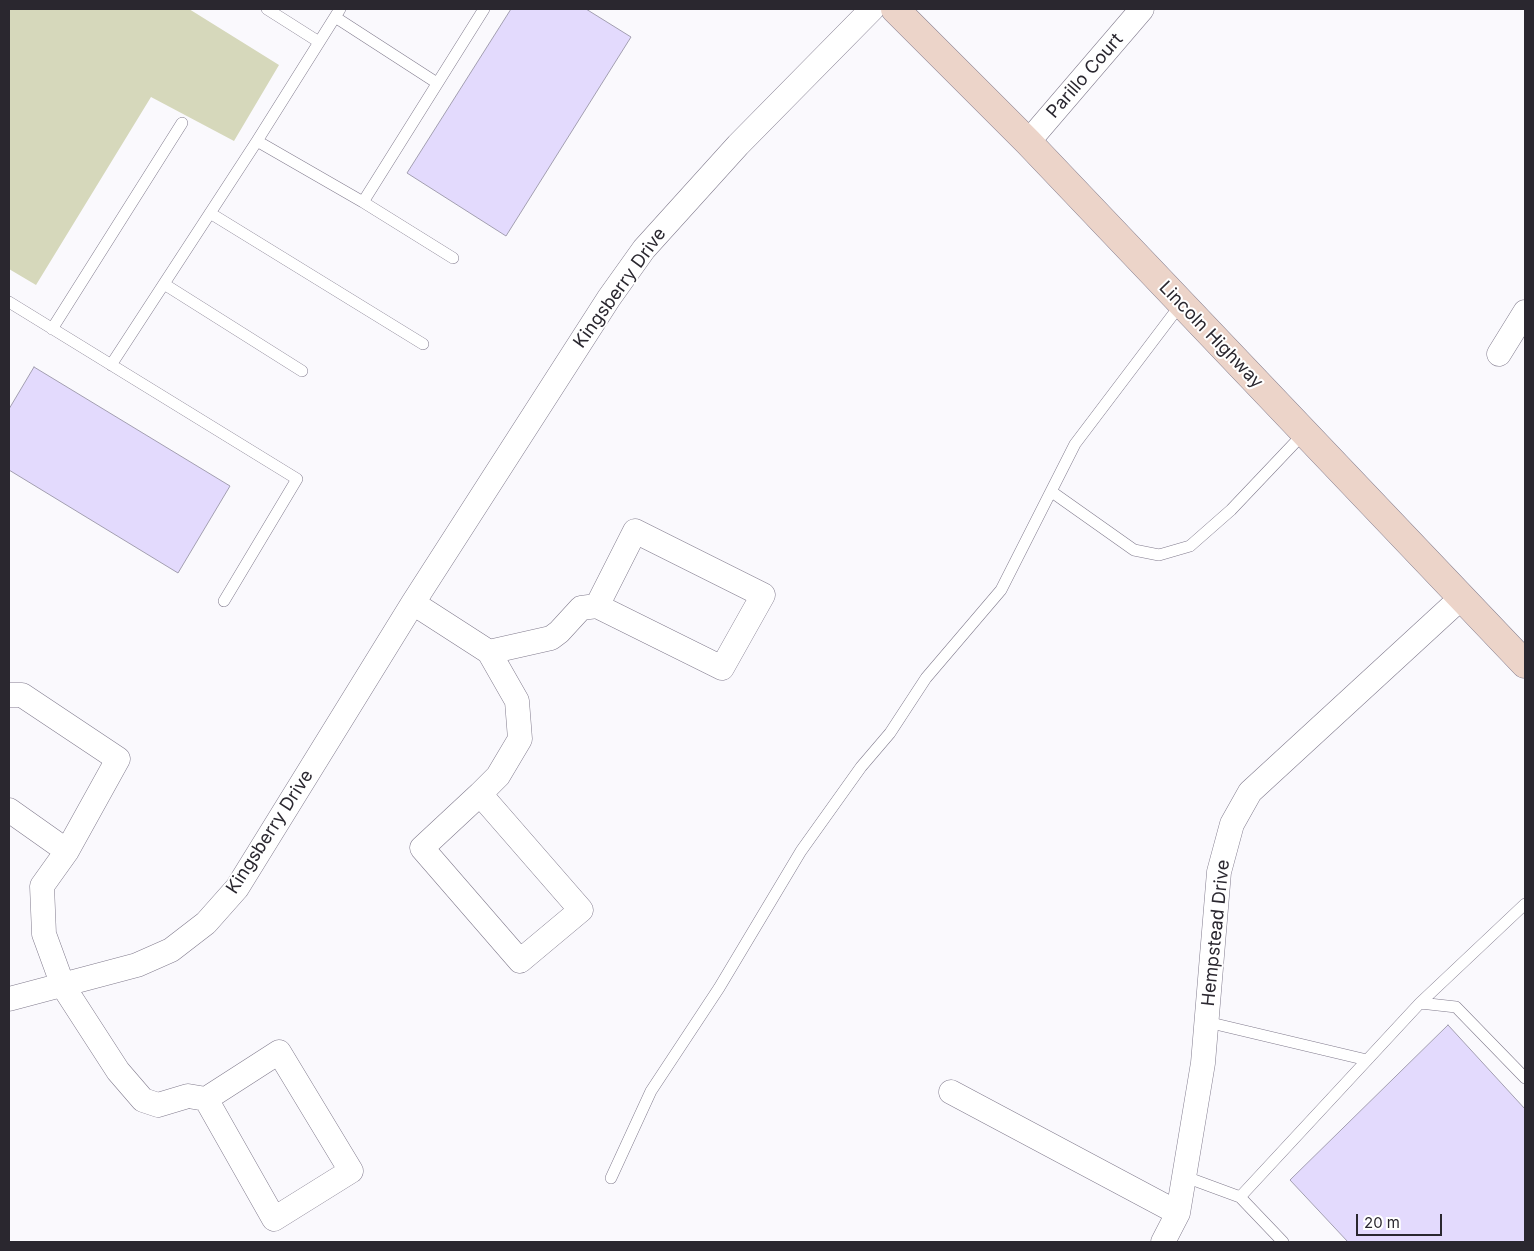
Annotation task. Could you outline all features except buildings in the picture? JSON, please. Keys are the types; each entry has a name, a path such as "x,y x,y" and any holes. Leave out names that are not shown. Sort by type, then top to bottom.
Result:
{"main road":[{"name":"Lincoln Highway","path":"895,9 1028,142 1525,664"}],"street":[{"name":"Kingsberry Drive","path":"9,999 137,965 171,950 206,922 237,888 413,604 609,298 644,249 738,145 872,9"},
{"name":"Parillo Court","path":"1028,142 1142,9"},
{"path":"1499,354 1525,312"},
{"path":"489,652 551,638 560,632 581,608 597,606 722,668 763,595 635,531 597,606"},
{"name":"Hempstead Drive","path":"1163,1242 1178,1213 1203,1063 1219,872 1232,824 1250,792 1461,598"},
{"path":"413,604 489,652 517,701 520,739 498,776 422,848 520,961 581,910 480,794"},
{"path":"9,695 22,696 118,759 67,851 42,886 44,934 63,986 118,1071 142,1100 158,1105 188,1096 206,1100 279,1052 351,1170 274,1219 206,1100"},
{"path":"9,810 67,851"},
{"path":"951,1092 1178,1213"}],"lane":[{"path":"267,9 319,42"},
{"path":"363,202 484,9"},
{"path":"111,365 257,141 337,13 437,83"},
{"path":"52,329 182,123"},
{"path":"257,141 363,202 453,258"},
{"path":"210,213 423,344"},
{"path":"164,284 302,371"},
{"path":"9,302 297,479 224,601"},
{"path":"611,1178 650,1091 719,988 801,851 861,767 890,733 926,678 1001,590 1075,444 1181,304"},
{"path":"1052,492 1134,550 1159,555 1190,546 1231,510 1305,432"},
{"path":"1240,1197 1420,1003 1525,904"},
{"path":"1420,1003 1456,1007 1525,1078"},
{"path":"1206,1022 1367,1060"},
{"path":"1183,1176 1240,1197 1283,1242"}],"green space":[{"path":"9,9 189,9 279,65 234,141 151,97 36,285 9,269"}]}
